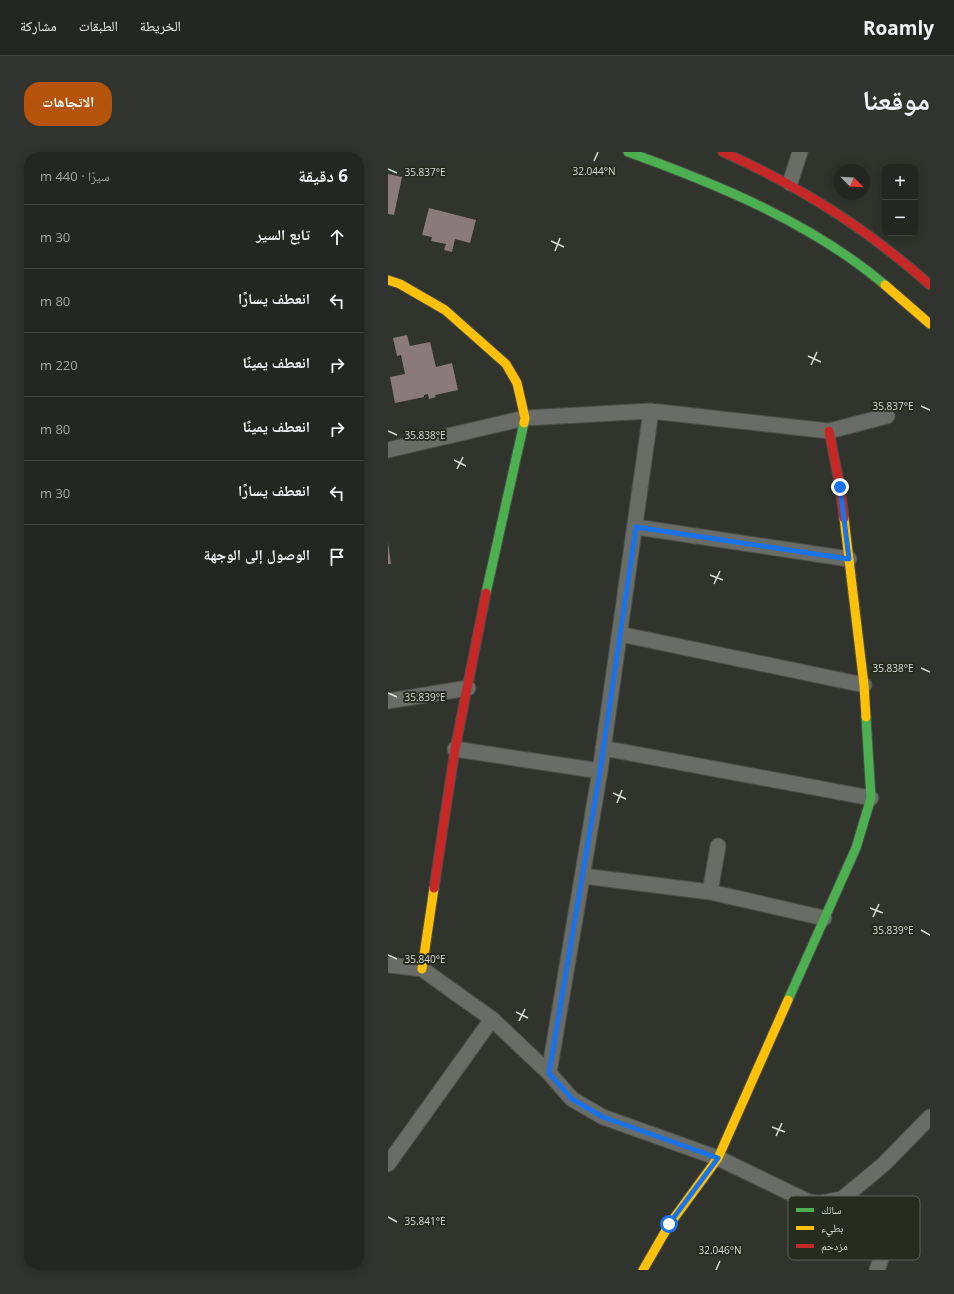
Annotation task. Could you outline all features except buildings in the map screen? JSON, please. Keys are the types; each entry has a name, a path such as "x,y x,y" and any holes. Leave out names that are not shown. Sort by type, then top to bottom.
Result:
{"main road":[{"path":"628,152 684,172 787,219 867,270 930,324"},
{"path":"723,152 790,183 850,219 898,256 930,285"},
{"path":"388,280 400,284 444,310 506,364 517,383 525,418 493,556 456,749 422,969"},
{"path":"643,1270 669,1224 718,1158 856,848 871,798 864,685 840,487 829,431"}],"street":[{"path":"790,183 800,152"},
{"path":"549,1073 600,771 636,527 651,411"},
{"path":"388,450 525,418 651,411 829,431 887,416"},
{"path":"636,527 849,559"},
{"path":"620,634 864,685"},
{"path":"388,701 468,688"},
{"path":"603,748 871,798"},
{"path":"456,749 600,771"},
{"path":"710,892 718,846"},
{"path":"583,876 710,892 824,918"},
{"path":"388,965 422,969 492,1020 549,1073 572,1099 603,1117 718,1158 797,1196"},
{"path":"388,1164 492,1020"},
{"path":"846,1196 884,1164 930,1117"},
{"path":"877,1270 880,1260"}],"traffic: fast":[{"path":"628,152 662,164 729,192 795,224 857,263 885,285"},
{"path":"486,593 524,423"},
{"path":"788,1000 856,848 871,798 866,717"}],"traffic: slow":[{"path":"388,280 400,284 445,310 506,364 517,383 525,418 524,423"},
{"path":"885,285 930,324"},
{"path":"844,518 864,685 866,717"},
{"path":"422,969 434,888"},
{"path":"643,1270 669,1225 718,1158 788,1000"}],"traffic: jam":[{"path":"723,152 752,165 832,210 882,245 930,285"},
{"path":"829,431 840,487 844,518"},
{"path":"434,888 455,749 486,593"}],"route":[{"path":"669,1224 718,1158 603,1117 587,1109 572,1099 549,1073 562,1004 600,771 636,527 849,559 840,487"}]}
